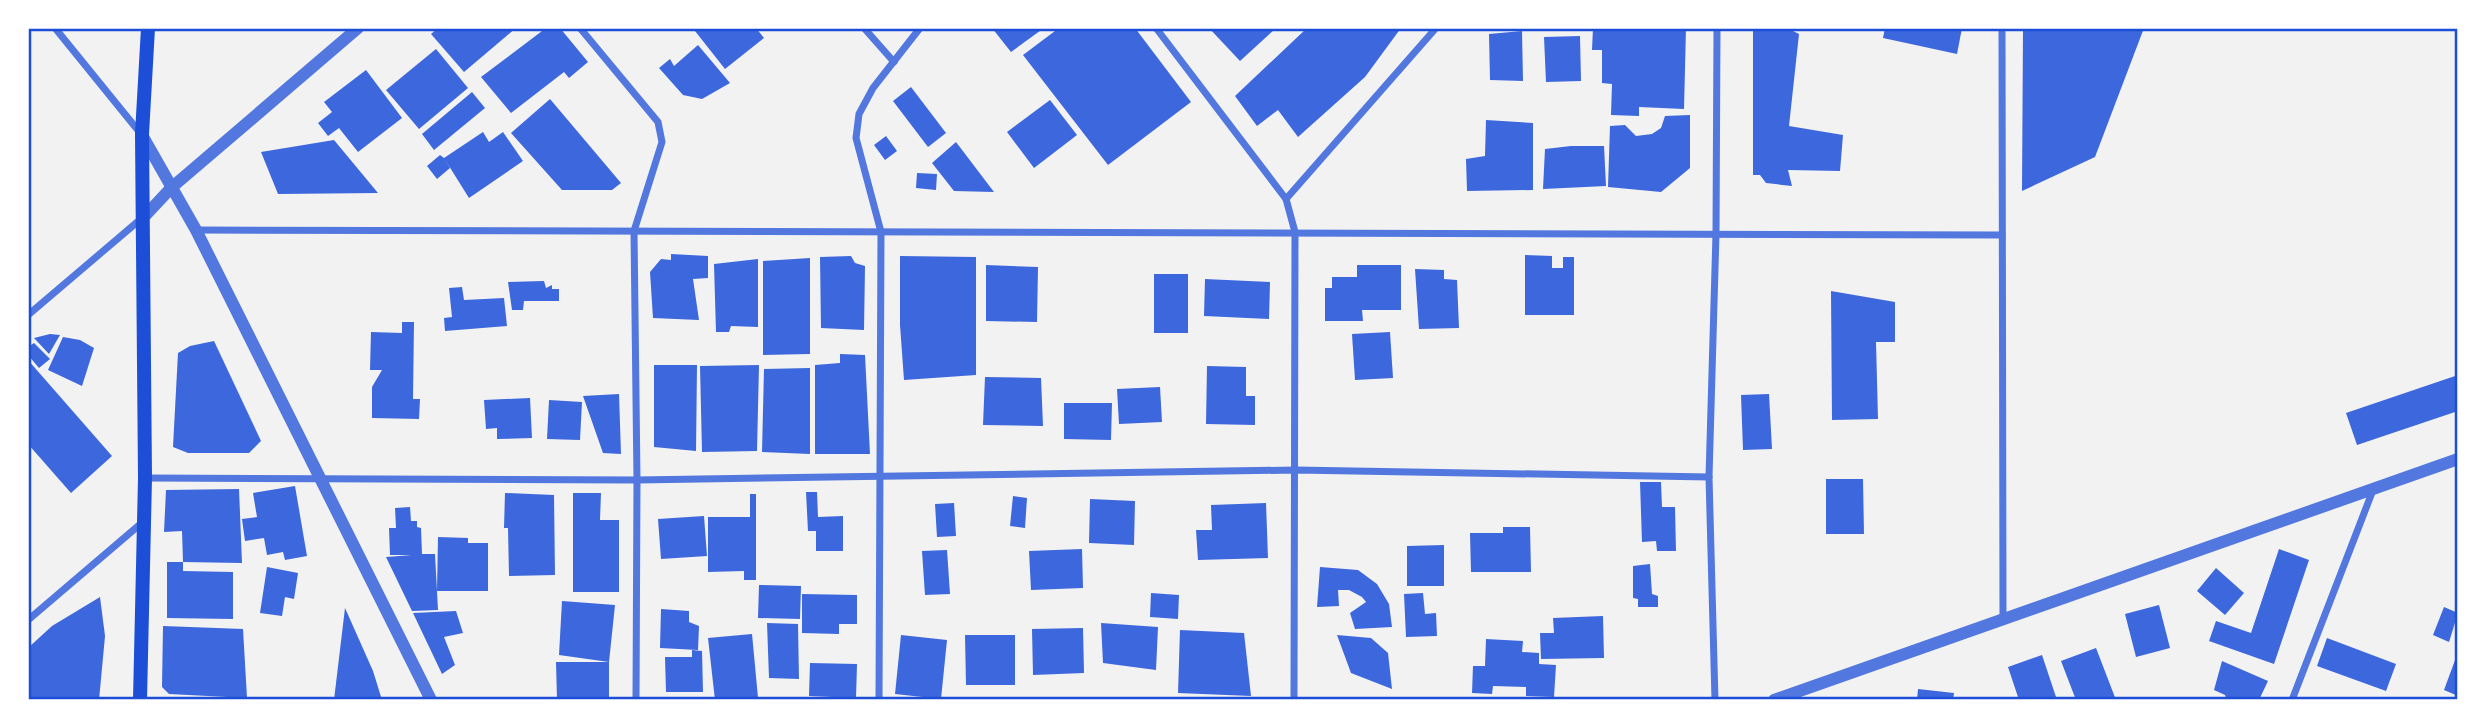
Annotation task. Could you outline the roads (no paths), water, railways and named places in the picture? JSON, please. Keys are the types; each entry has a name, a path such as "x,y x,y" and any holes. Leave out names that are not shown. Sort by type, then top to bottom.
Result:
{"main road":[{"path":"140,700 145,478 142,134 148,28"}],"street":[{"path":"55,28 142,134 196,230 431,700"},
{"path":"28,316 142,218 171,188 358,28"},
{"path":"580,28 658,122 662,142 634,231 636,700"},
{"path":"864,28 894,62"},
{"path":"879,700 881,232 856,138 859,114 873,89 920,28"},
{"path":"1156,28 1286,199 1295,232 1294,700"},
{"path":"1286,199 1436,28"},
{"path":"1715,700 1709,477 1716,234 1717,28"},
{"path":"2002,28 2003,619"},
{"path":"196,230 2002,234"},
{"path":"1777,700 2458,459"},
{"path":"145,478 637,480 1296,470 1709,477"},
{"path":"2292,700 2373,489"},
{"path":"28,621 144,520"}]}
